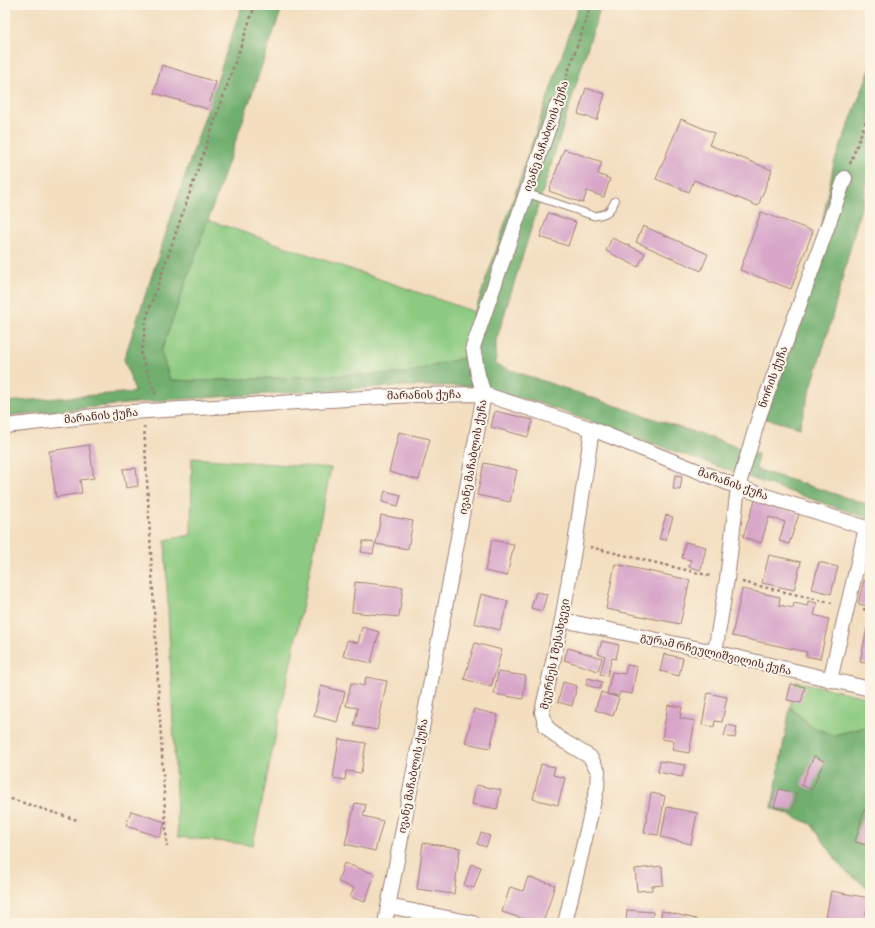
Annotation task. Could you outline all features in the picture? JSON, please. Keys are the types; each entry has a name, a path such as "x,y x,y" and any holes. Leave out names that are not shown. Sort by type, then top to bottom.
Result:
{"street":[{"name":"ივანე მაჩაბლის ქუჩა","path":"385,923 484,394 478,375 473,347 556,107"},
{"name":"ნორის ქუჩა","path":"715,652 727,579 738,487 759,417 845,178"},
{"name":"მარანის ქუჩა","path":"5,426 144,411 413,394 484,394 592,429 738,487 868,528"},
{"name":"მეურნეს I შესახვევი","path":"565,923 597,788 598,771 590,757 557,737 546,726 542,712 562,620 592,429"},
{"path":"830,680 868,528"},
{"name":"გურამ რჩეულიშვილის ქუჩა","path":"562,620 715,652 870,689"},
{"path":"388,906 473,923"}],"lane":[{"path":"526,193 594,216 604,215 611,209 615,201"}],"path":[{"path":"162,410 141,356 147,316 256,5"},
{"name":"ივანე მაჩაბლის ქუჩა","path":"556,107 591,5"},
{"path":"845,178 870,110"},
{"path":"144,411 167,847"},
{"path":"5,797 77,820"}],"green space":[{"path":"242,5 283,5 161,352 170,380 197,381 407,373 463,358 475,312 579,5 601,5 496,341 496,365 758,454 756,469 870,505 870,519 533,401 471,386 402,386 166,400 5,416 5,402 135,392 124,359"},
{"path":"870,69 870,173 830,325 799,428 764,418 803,319 834,163"},
{"path":"208,220 475,312 463,358 407,373 197,381 170,380 161,352"},
{"path":"192,458 331,468 253,845 178,837 165,540 191,535"},
{"path":"796,681 870,698 870,726 834,735 812,727 790,707"},
{"path":"790,707 812,727 834,735 870,726 870,890 843,869 811,824 772,808"}],"building":[{"path":"162,65 216,82 208,109 154,93"},
{"path":"586,88 605,94 597,120 578,114"},
{"path":"681,119 714,133 709,145 772,170 758,206 694,180 689,192 656,179"},
{"path":"564,149 602,162 598,174 610,179 604,197 587,191 583,203 549,191"},
{"path":"761,212 813,231 791,289 740,270"},
{"path":"548,213 576,222 568,246 540,237"},
{"path":"643,226 708,254 701,271 636,242"},
{"path":"612,238 645,253 638,267 606,251"},
{"path":"495,411 533,420 528,437 491,427"},
{"path":"399,432 430,439 419,480 389,472"},
{"path":"89,445 94,478 80,480 82,493 56,497 49,451"},
{"path":"484,463 517,470 510,502 477,495"},
{"path":"136,468 138,486 126,488 123,469"},
{"path":"675,475 682,476 680,490 673,489"},
{"path":"385,491 401,495 398,506 382,502"},
{"path":"755,500 799,514 789,544 779,541 785,522 769,517 761,543 743,537"},
{"path":"381,515 413,521 408,549 376,544"},
{"path":"666,515 673,517 666,540 659,539"},
{"path":"492,540 514,544 507,576 485,571"},
{"path":"363,541 375,543 373,554 361,552"},
{"path":"685,542 706,547 701,570 689,567 691,560 682,558"},
{"path":"769,555 801,562 794,590 762,583"},
{"path":"819,562 838,567 831,594 812,589"},
{"path":"615,564 690,580 680,624 606,609"},
{"path":"864,580 870,581 870,598 868,606 858,604"},
{"path":"355,582 403,587 399,617 352,612"},
{"path":"742,589 780,597 779,605 793,608 794,603 807,606 808,601 817,603 814,615 829,619 820,659 806,656 807,652 732,636"},
{"path":"536,592 547,594 542,611 531,608"},
{"path":"481,594 508,601 500,630 474,623"},
{"path":"870,619 870,664 860,662"},
{"path":"362,627 379,632 371,663 343,656 347,640 358,643"},
{"path":"602,641 619,645 616,659 612,658 607,676 600,674 605,656 598,654"},
{"path":"475,643 502,650 491,687 464,679"},
{"path":"568,648 602,658 598,671 564,660"},
{"path":"664,654 683,658 679,676 660,671"},
{"path":"627,665 637,667 632,694 620,692 619,696 607,694 612,672 625,674"},
{"path":"498,672 526,676 523,699 494,694"},
{"path":"366,677 387,681 377,730 354,726 358,708 346,706 351,683 364,686"},
{"path":"588,678 602,682 600,689 586,685"},
{"path":"563,682 577,686 572,706 558,702"},
{"path":"791,684 805,687 801,703 787,700"},
{"path":"321,686 345,692 337,722 314,716"},
{"path":"601,692 619,698 613,716 595,710"},
{"path":"708,693 727,697 722,722 715,721 714,727 702,725"},
{"path":"668,705 682,707 680,718 695,721 689,753 672,750 674,741 662,739"},
{"path":"474,709 498,715 490,748 465,743"},
{"path":"727,725 737,727 735,738 724,736"},
{"path":"339,739 366,743 361,773 346,771 345,780 333,778"},
{"path":"814,756 824,761 812,790 801,785"},
{"path":"660,761 685,765 682,777 658,772"},
{"path":"541,764 555,767 553,775 565,778 558,805 533,799"},
{"path":"476,785 501,790 497,809 472,804"},
{"path":"779,789 797,793 793,811 774,807"},
{"path":"651,793 665,796 658,835 644,833"},
{"path":"355,803 366,805 363,816 383,821 375,851 345,844"},
{"path":"667,807 697,813 691,844 661,837"},
{"path":"864,810 870,812 870,846 855,842"},
{"path":"131,811 165,822 160,837 126,826"},
{"path":"481,833 490,836 486,847 477,844"},
{"path":"423,843 460,848 454,894 417,889"},
{"path":"344,863 375,874 365,902 350,897 354,888 338,882"},
{"path":"471,864 481,867 474,888 464,885"},
{"path":"662,866 663,885 652,886 652,890 637,891 635,869"},
{"path":"528,877 555,885 543,923 537,923 502,912 510,887 523,891"},
{"path":"831,891 869,898 864,923 825,923"},
{"path":"627,910 653,912 652,923 626,923"},
{"path":"662,911 696,919 695,923 659,923"}]}
